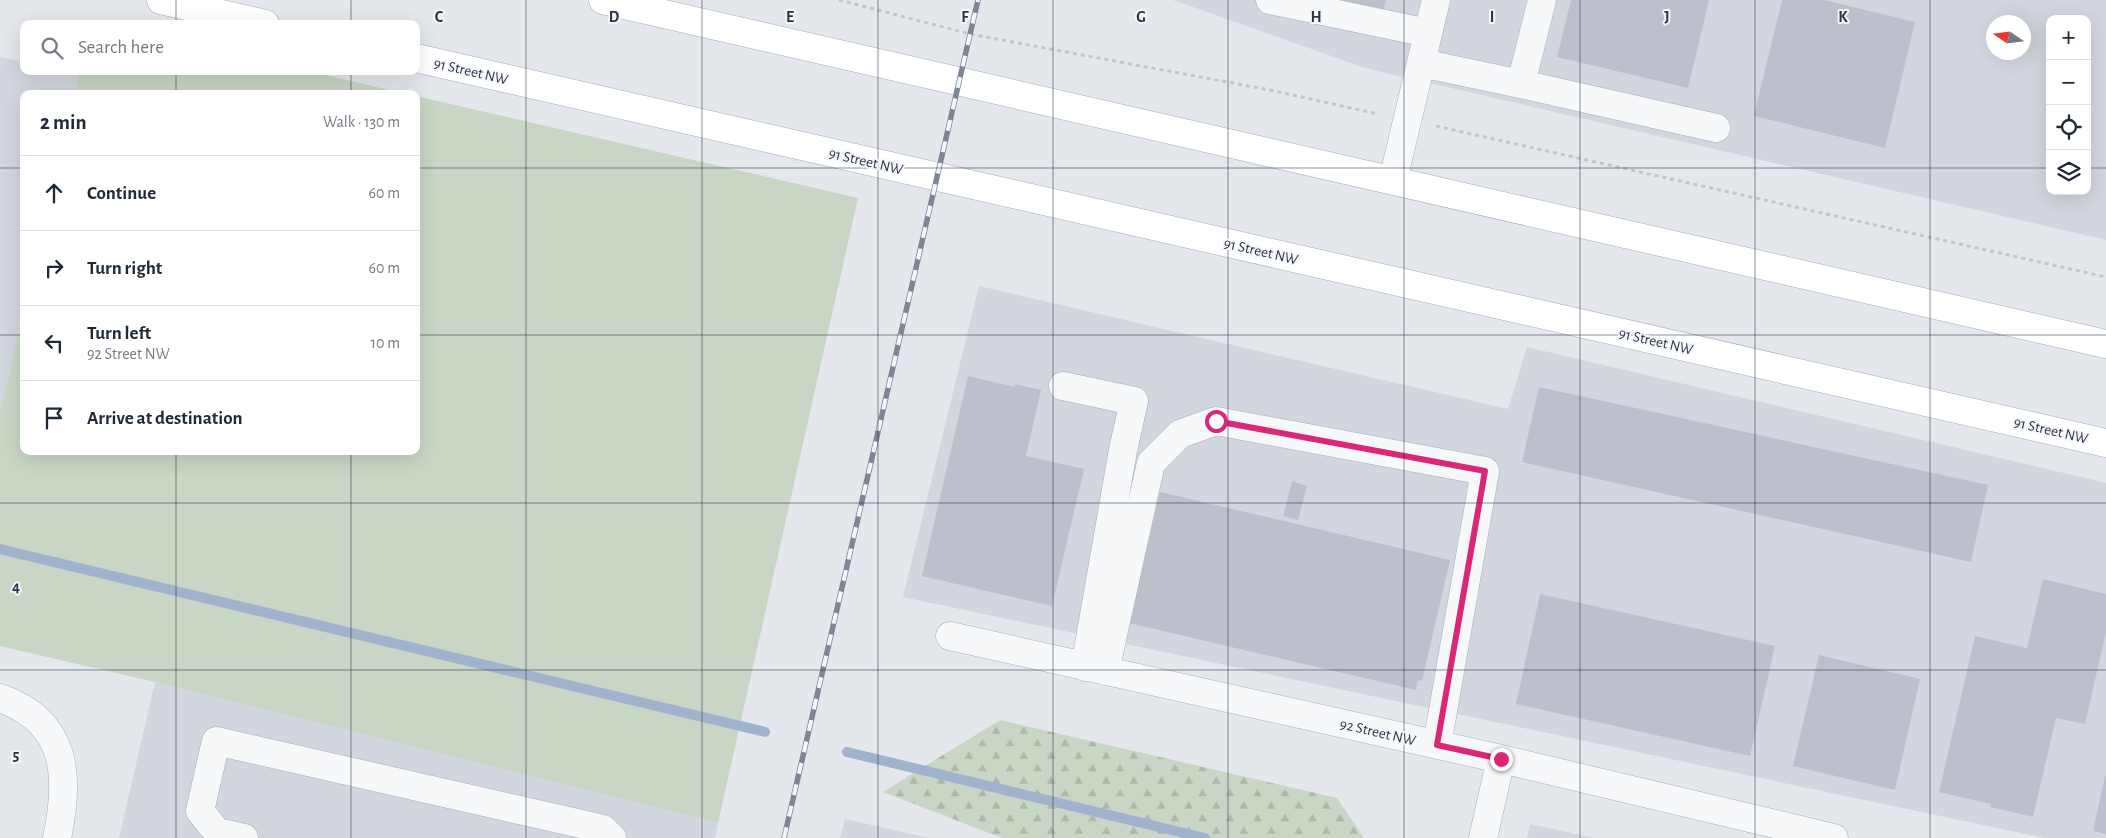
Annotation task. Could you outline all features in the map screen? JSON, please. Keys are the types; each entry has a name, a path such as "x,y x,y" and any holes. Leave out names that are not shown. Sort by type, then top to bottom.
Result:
{"main road":[{"path":"161,0 248,20"},
{"path":"603,0 2106,344"},
{"name":"91 Street NW","path":"420,59 2106,443"},
{"path":"2008,420 2106,428"}],"street":[{"path":"1270,0 1428,33"},
{"path":"1393,180 1436,0"},
{"path":"1521,84 1542,0"},
{"path":"1421,63 1716,128"},
{"path":"1063,386 1134,401 1123,450 1095,669"},
{"path":"1095,669 1151,463 1180,434 1216,421 1485,471 1437,745"},
{"name":"92 Street NW","path":"950,636 1501,759 1834,838"},
{"path":"0,698 27,711 44,726 57,747 64,773 64,805 57,838"},
{"path":"244,838 217,832 200,811 216,741 604,829 612,838"},
{"path":"1483,838 1501,759"}],"path":[{"path":"840,0 970,34 1270,90 2106,277"}],"shaded area":[{"path":"1173,0 2106,0 2106,240 1365,68"},
{"path":"0,57 20,61 20,75 78,75 75,90 20,90 20,326 0,412"},
{"path":"979,286 1508,409 1527,347 2106,483 2106,838 2045,838 903,597"},
{"path":"155,682 718,823 715,838 119,838"},
{"path":"845,819 929,838 840,838"},
{"path":"1530,824 1594,838 1527,838"}],"green space":[{"path":"78,75 326,75 389,90 75,90"},
{"path":"420,97 858,198 718,823 155,682 0,646 0,412 20,326 20,455 420,455"},
{"path":"1000,720 1337,798 1364,838 1002,838 883,792"}],"building":[{"path":"1284,0 1386,0 1380,23"},
{"path":"1571,0 1709,0 1688,88 1557,57"},
{"path":"1782,0 1824,0 1915,22 1885,148 1754,116"},
{"path":"968,376 1015,387 1015,384 1041,390 1026,456 1084,469 1052,606 922,576"},
{"path":"1539,387 1988,485 1971,562 1522,462"},
{"path":"1292,481 1307,486 1298,520 1283,516"},
{"path":"1160,492 1450,560 1422,681 1418,680 1416,690 1129,623"},
{"path":"2043,579 2106,594 2106,632 2085,724 2056,718 2033,817 1990,807 1991,804 1939,792 1975,636 2027,648"},
{"path":"1540,594 1775,646 1750,756 1516,704"},
{"path":"1819,655 1920,679 1895,790 1793,766"},
{"path":"2106,776 2106,834 2093,831"}],"waterway":[{"path":"0,549 765,732"},
{"path":"847,752 1205,838"}],"railway":[{"path":"784,838 978,0"}],"route":[{"path":"1216,421 1485,471 1437,745 1501,759"}]}
